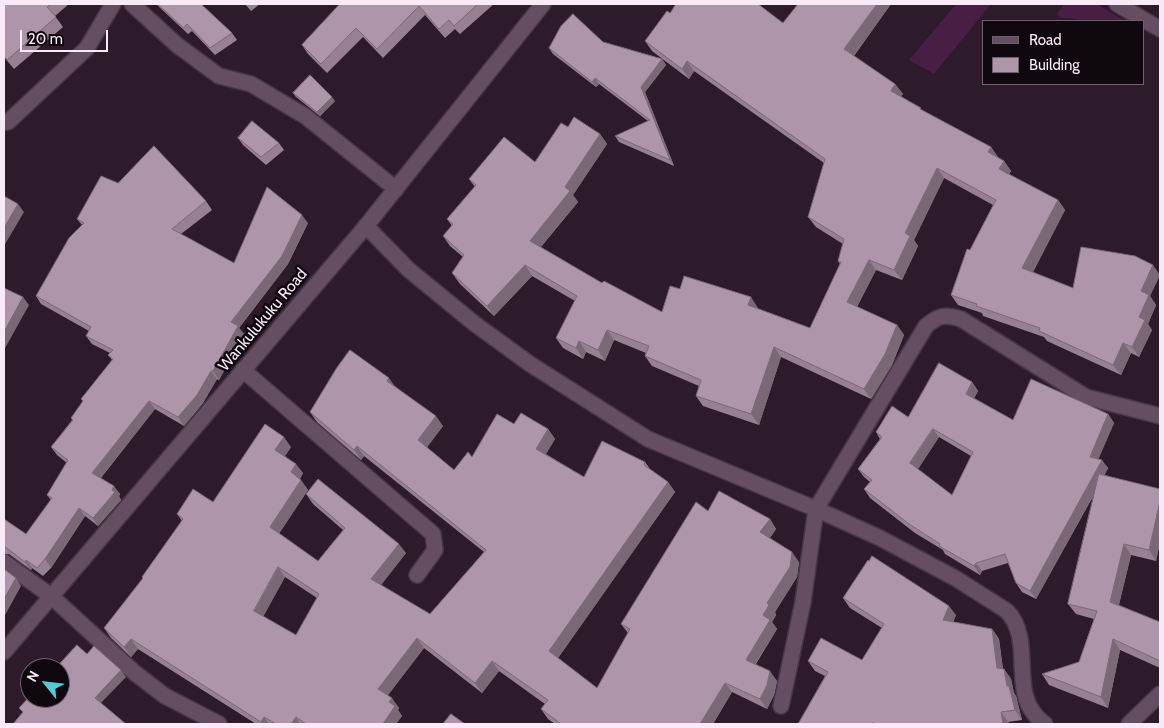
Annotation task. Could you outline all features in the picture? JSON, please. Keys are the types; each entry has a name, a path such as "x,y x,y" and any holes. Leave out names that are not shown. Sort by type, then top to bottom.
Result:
{"street":[{"path":"4,122 8,122 87,48 113,4"},
{"path":"132,4 177,45 219,76 251,84 305,116 396,189"},
{"name":"Wankulukuku Road","path":"4,652 366,226 542,4"},
{"path":"1117,4 1160,29"},
{"path":"366,226 409,270 475,324 530,364 648,439 816,509 896,546 954,578 1007,611 1012,617 1018,633 1024,692 1029,708 1036,718 1045,724"},
{"path":"781,706 803,602 816,509 926,326 938,318 947,315 961,319 1086,397 1160,416"},
{"path":"243,370 433,534 435,550 417,574"},
{"path":"4,562 50,596 128,668 164,696 219,724"},
{"path":"1129,724 1160,694"}],"shaded area":[{"path":"956,4 991,4 934,74 909,60"},
{"path":"1064,4 1097,4 1123,20 1081,20 1061,18 1057,14"}],"building":[{"path":"4,4 51,4 47,7 56,17 7,60 4,56"},
{"path":"158,4 201,4 232,33 210,48 187,24 184,28"},
{"path":"340,4 478,4 454,26 449,20 439,29 419,6 377,49 356,28 321,64 302,45"},
{"path":"676,4 758,4 783,23 798,4 877,4 844,49 895,84 891,91 920,109 991,147 988,152 1004,161 999,169 1058,200 1022,268 1073,288 1081,247 1135,256 1153,265 1141,291 1149,295 1139,317 1145,320 1132,347 1123,343 1113,365 1039,331 1040,328 976,306 977,304 951,295 967,249 970,250 996,200 937,168 905,233 910,236 894,270 869,260 847,302 897,325 885,354 864,389 774,347 751,414 696,396 701,380 645,356 649,346 607,330 598,350 579,341 576,348 556,338 577,296 525,265 487,306 452,273 464,255 443,236 453,224 447,219 476,185 469,179 504,137 535,162 561,123 568,127 574,117 600,134 565,187 570,191 530,241 602,283 604,281 662,312 670,286 680,289 684,276 751,297 748,305 810,328 841,262 838,261 844,239 808,217 825,159 687,61 682,69 645,41 667,11 670,13"},
{"path":"573,14 603,42 662,59 641,87 670,160 615,136 650,120 595,78 592,82 549,48 561,26"},
{"path":"310,75 332,97 317,112 293,93"},
{"path":"252,121 279,143 261,157 238,138"},
{"path":"154,146 206,201 172,229 234,263 267,187 302,215 282,256 231,322 238,326 197,395 178,417 149,401 92,473 114,486 112,490 115,492 93,518 79,508 37,568 26,560 25,562 4,546 4,519 26,534 52,498 47,495 68,460 51,447 73,420 71,418 83,401 81,399 113,359 108,355 113,350 86,336 91,327 36,296 69,238 84,223 77,219 101,176 118,183"},
{"path":"4,196 18,204 4,228"},
{"path":"4,288 23,297 4,332"},
{"path":"350,350 389,378 387,381 436,416 418,440 454,470 468,452 472,457 497,414 514,424 521,413 548,429 536,449 584,477 602,441 645,462 644,465 668,482 549,651 597,688 630,629 621,624 696,502 708,511 719,491 770,519 760,532 792,552 790,567 767,603 769,605 763,615 770,620 746,660 770,671 767,685 760,699 725,683 700,724 559,724 541,709 548,700 492,661 475,683 417,638 378,689 392,698 389,702 395,706 383,724 306,724 296,717 291,724 276,724 264,717 261,722 131,639 124,647 104,628 143,578 183,519 177,514 193,489 213,502 265,424 284,437 275,450 296,464 291,472 301,480 270,527 318,561 345,528 306,494 318,479 399,544 371,579 430,614 486,550 357,446 354,450 310,412","holes":["278,567 319,594 296,635 254,611"]},
{"path":"939,363 972,382 966,394 1013,420 1031,379 1108,414 1090,457 1102,460 1030,591 1016,583 1005,554 976,563 974,566 939,546 940,544 909,524 864,489 872,480 858,469 882,437 876,432 892,406 908,417","holes":["933,429 973,452 952,495 910,463"]},
{"path":"1099,474 1160,489 1160,501 1149,550 1124,544 1110,602 1160,622 1160,661 1113,639 1101,697 1042,674 1079,662 1097,611 1068,604"},
{"path":"872,556 949,606 943,620 992,629 997,668 1004,669 1007,686 1009,686 1015,710 1001,712 1003,724 798,724 828,672 808,661 821,638 862,660 884,624 843,598"},
{"path":"4,569 16,578 4,599"},
{"path":"77,645 87,654 94,646 121,670 95,698 126,724 13,724 23,712 20,707 70,708 70,658 65,658"},
{"path":"451,714 465,724 443,724"}]}
